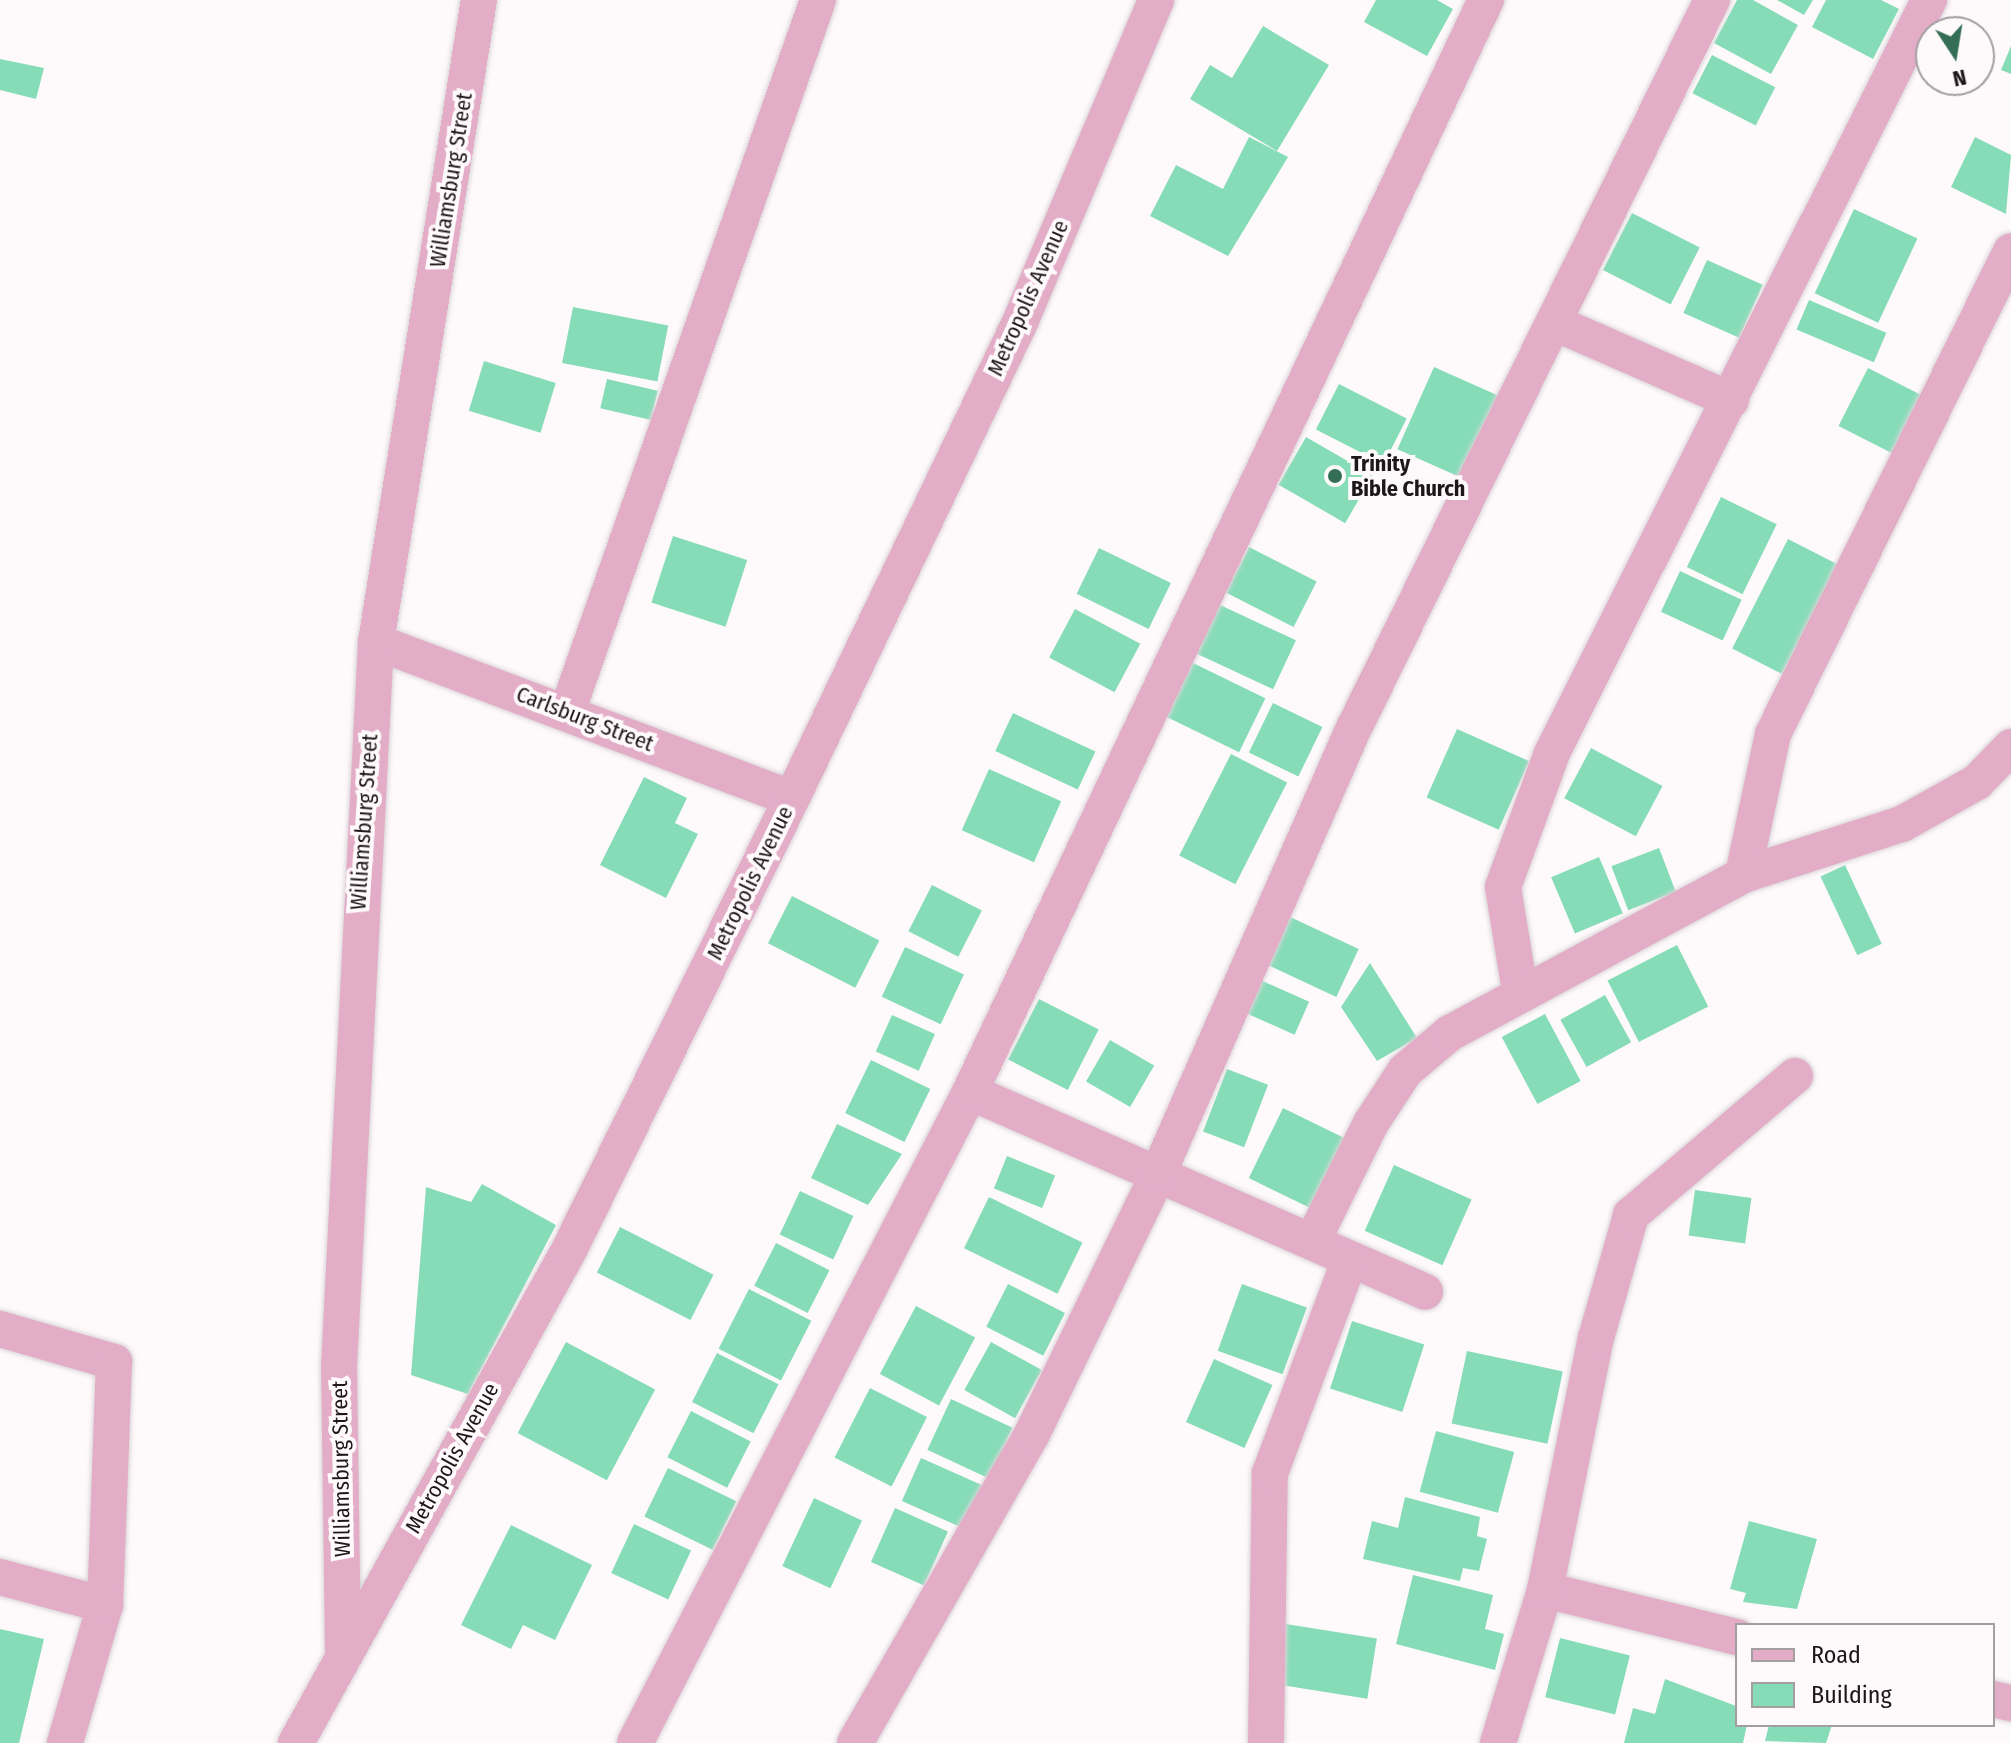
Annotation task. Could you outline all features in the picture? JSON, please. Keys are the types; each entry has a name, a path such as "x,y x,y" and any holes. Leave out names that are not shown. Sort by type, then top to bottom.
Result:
{"street":[{"name":"Williamsburg Street","path":"343,1652 339,1367 376,642 479,0"},
{"path":"567,712 818,0"},
{"name":"Metropolis Avenue","path":"296,1743 343,1652 569,1250 792,798 1021,320 1156,0"},
{"path":"635,1743 970,1092 1486,0"},
{"path":"855,1743 1032,1434 1158,1174 1355,726 1557,324 1712,0"},
{"path":"1520,991 1503,887 1552,753 1929,0"},
{"path":"1743,875 1773,734 2011,251"},
{"path":"1557,324 1731,400"},
{"name":"Carlsburg Street","path":"376,642 792,798"},
{"path":"1312,1242 1405,1071 1520,991 1743,875 1902,824 1977,782 2011,747"},
{"path":"1498,1743 1545,1590 1596,1338 1631,1215 1795,1076"},
{"path":"970,1092 1425,1292"},
{"path":"1266,1743 1270,1473 1350,1259"},
{"path":"0,1329 114,1362 105,1605 65,1743"},
{"path":"0,1577 105,1605"},
{"path":"1545,1590 1735,1637"}],"building":[{"path":"1376,0 1437,0 1453,9 1427,56 1364,22"},
{"path":"1737,0 1753,0 1798,25 1771,74 1714,43"},
{"path":"1777,0 1813,0 1804,15"},
{"path":"1826,0 1881,0 1899,9 1873,59 1812,27"},
{"path":"1263,26 1329,65 1277,151 1190,99 1210,65 1232,78"},
{"path":"2011,46 2011,74 2001,70"},
{"path":"1712,55 1775,87 1756,126 1692,93"},
{"path":"0,59 44,68 36,99 0,90"},
{"path":"1249,137 1288,157 1228,256 1150,216 1176,165 1223,189"},
{"path":"1975,137 2011,155 2006,214 1951,187"},
{"path":"1854,209 1917,239 1878,323 1815,293"},
{"path":"1632,213 1700,248 1671,305 1603,270"},
{"path":"1707,260 1763,285 1739,338 1683,313"},
{"path":"1809,300 1886,333 1874,362 1796,329"},
{"path":"573,307 668,326 657,381 562,363"},
{"path":"484,361 556,383 541,433 469,411"},
{"path":"1434,367 1498,395 1461,478 1397,449"},
{"path":"1868,368 1924,397 1895,455 1838,426"},
{"path":"607,379 658,391 651,420 600,408"},
{"path":"1339,384 1407,419 1384,464 1316,429"},
{"path":"1306,437 1373,476 1345,523 1278,485"},
{"path":"1721,497 1777,524 1743,594 1687,567"},
{"path":"673,536 747,560 726,627 651,603"},
{"path":"1788,539 1838,564 1782,674 1732,649"},
{"path":"1249,547 1317,582 1294,627 1226,592"},
{"path":"1099,548 1171,583 1149,629 1077,594"},
{"path":"1680,571 1742,600 1723,641 1661,612"},
{"path":"1218,604 1296,640 1273,689 1195,653"},
{"path":"1075,609 1140,644 1115,692 1049,658"},
{"path":"1189,661 1265,698 1239,752 1163,715"},
{"path":"1273,703 1322,727 1298,777 1249,752"},
{"path":"1013,713 1095,751 1078,790 995,751"},
{"path":"1457,729 1529,761 1499,830 1426,798"},
{"path":"1591,748 1663,786 1636,836 1564,798"},
{"path":"1231,754 1287,783 1235,884 1179,856"},
{"path":"989,769 1061,801 1034,862 962,830"},
{"path":"644,777 687,798 675,823 698,834 666,898 600,865"},
{"path":"1659,848 1676,892 1628,910 1611,866"},
{"path":"1599,857 1623,913 1575,933 1551,877"},
{"path":"1845,865 1882,944 1857,955 1821,876"},
{"path":"932,885 982,910 958,957 908,931"},
{"path":"792,896 879,940 855,988 768,943"},
{"path":"1288,916 1359,949 1336,997 1266,964"},
{"path":"1677,945 1708,1006 1639,1042 1608,980"},
{"path":"905,947 964,974 941,1024 882,997"},
{"path":"1370,963 1417,1038 1377,1061 1341,1007"},
{"path":"1258,979 1309,1002 1295,1035 1243,1012"},
{"path":"1605,995 1631,1042 1587,1067 1560,1020"},
{"path":"1039,999 1099,1029 1068,1090 1008,1060"},
{"path":"1545,1014 1581,1081 1537,1104 1502,1037"},
{"path":"892,1015 935,1034 919,1071 876,1052"},
{"path":"1110,1040 1154,1066 1130,1107 1086,1082"},
{"path":"871,1060 930,1089 904,1142 845,1113"},
{"path":"1227,1069 1268,1085 1244,1147 1203,1132"},
{"path":"1283,1108 1346,1139 1312,1209 1249,1178"},
{"path":"837,1124 902,1154 868,1205 811,1178"},
{"path":"1007,1156 1055,1175 1042,1208 994,1188"},
{"path":"1394,1165 1472,1200 1442,1265 1365,1231"},
{"path":"482,1184 556,1225 468,1394 411,1375 426,1187 471,1202"},
{"path":"1695,1190 1751,1198 1745,1243 1689,1236"},
{"path":"800,1191 853,1216 833,1259 780,1235"},
{"path":"989,1197 1082,1243 1057,1294 964,1248"},
{"path":"620,1227 714,1275 690,1320 597,1272"},
{"path":"776,1243 829,1270 808,1313 754,1286"},
{"path":"1008,1284 1065,1313 1043,1356 986,1327"},
{"path":"1242,1284 1307,1308 1283,1374 1218,1351"},
{"path":"749,1289 811,1321 781,1380 719,1349"},
{"path":"916,1306 975,1337 939,1405 880,1374"},
{"path":"1352,1321 1424,1344 1402,1412 1330,1389"},
{"path":"566,1342 655,1389 607,1480 518,1433"},
{"path":"991,1342 1042,1370 1015,1418 964,1390"},
{"path":"1467,1351 1563,1371 1547,1444 1452,1423"},
{"path":"717,1353 778,1384 754,1433 692,1402"},
{"path":"1214,1359 1272,1385 1244,1448 1186,1422"},
{"path":"870,1388 927,1417 892,1487 835,1457"},
{"path":"951,1399 1013,1428 989,1478 927,1450"},
{"path":"691,1411 751,1441 727,1488 667,1457"},
{"path":"1436,1431 1514,1452 1498,1513 1420,1492"},
{"path":"921,1458 984,1486 965,1529 902,1501"},
{"path":"668,1468 736,1501 713,1550 644,1517"},
{"path":"1405,1497 1480,1517 1477,1536 1487,1539 1479,1571 1463,1568 1460,1581 1363,1559 1372,1521 1398,1528"},
{"path":"814,1498 862,1520 830,1588 782,1566"},
{"path":"895,1508 948,1532 924,1585 871,1562"},
{"path":"1749,1521 1817,1539 1797,1609 1743,1602 1746,1593 1730,1589"},
{"path":"634,1524 691,1551 668,1600 611,1573"},
{"path":"511,1525 592,1565 555,1640 523,1625 511,1649 461,1625"},
{"path":"1413,1575 1493,1595 1485,1629 1504,1634 1495,1670 1396,1644"},
{"path":"1286,1624 1377,1638 1367,1699 1276,1684"},
{"path":"0,1629 44,1639 19,1743 0,1743"},
{"path":"1560,1638 1630,1655 1615,1715 1545,1697"},
{"path":"1665,1679 1735,1706 1735,1727 1747,1727 1743,1743 1624,1743 1633,1708 1655,1714"},
{"path":"1768,1727 1831,1727 1826,1743 1765,1741"}],"place":[{"name":"Trinity Bible Church","path":"1335,476"}]}
